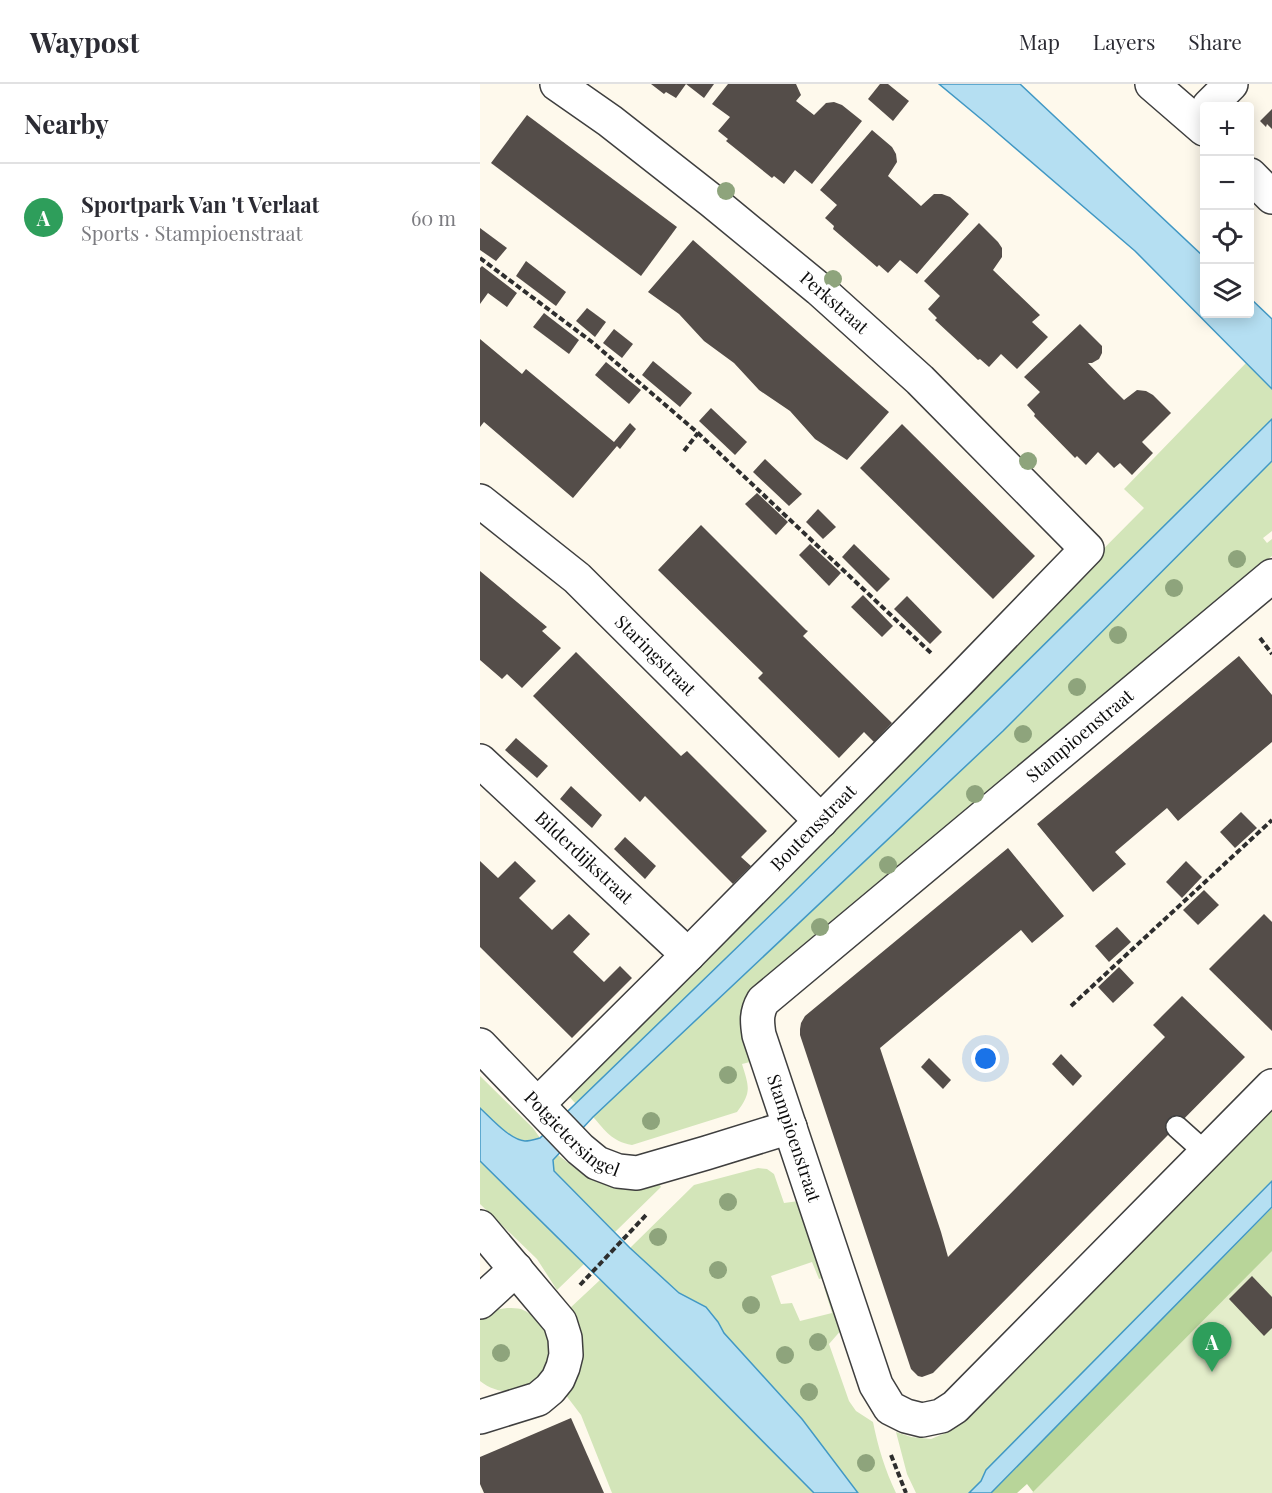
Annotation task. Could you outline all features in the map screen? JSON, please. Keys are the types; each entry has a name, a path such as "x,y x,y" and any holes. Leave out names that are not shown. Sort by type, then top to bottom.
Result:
{"street":[{"name":"Perkstraat","path":"557,84 712,201 819,290 920,380 1087,549"},
{"path":"1152,84 1200,115"},
{"path":"1216,102 1231,84"},
{"path":"1254,179 1272,197"},
{"name":"Staringstraat","path":"480,501 577,578 821,821"},
{"name":"Boutensstraat","path":"538,1104 821,821 1087,549"},
{"name":"Stampioenstraat","path":"1272,576 763,1001 758,1009 756,1020 759,1035 876,1385 890,1408 906,1416 922,1420 941,1416 955,1407 1272,1086"},
{"name":"Bilderdijkstraat","path":"480,761 688,955"},
{"name":"Potgietersingel","path":"480,1045 580,1149 597,1163 618,1171 637,1173 790,1127"},
{"path":"480,1227 560,1322 565,1338 566,1355 564,1367 558,1379 538,1399 480,1418"},
{"path":"480,1302 516,1269"}],"lane":[{"path":"1177,1127 1206,1153"}],"path":[{"path":"480,258 592,342 698,433 959,681"},
{"path":"684,451 698,433"},
{"path":"1071,1006 1272,820"},
{"path":"584,1281 630,1231"}],"green space":[{"path":"1246,363 1272,389 1272,419 785,901 576,1104 565,1092 1144,508 1124,489"},
{"path":"1272,461 1272,531 1263,538 1267,543 1272,539 1272,556 744,1002 741,1016 754,1061 742,1064 748,1089 737,1112 632,1145 619,1141 606,1131 593,1117 1003,731"},
{"path":"480,1076 533,1128 540,1138 525,1141 513,1137 480,1108"},
{"path":"1272,1106 1272,1181 986,1470 981,1481 969,1493 916,1493 907,1474 896,1432 911,1437 931,1439 948,1432"},
{"path":"558,1155 587,1176 612,1187 631,1189 659,1183 661,1187 615,1232 554,1171 553,1160"},
{"path":"480,1161 584,1264 557,1290 537,1259 480,1204"},
{"path":"758,1168 767,1169 774,1174 784,1203 799,1201 826,1277 819,1279 812,1262 771,1276 781,1304 792,1303 800,1321 832,1313 824,1287 829,1286 843,1328 829,1344 849,1401 856,1411 873,1422 882,1458 896,1493 858,1493 802,1419 724,1333 706,1307 679,1293 630,1248 694,1185"},
{"path":"1272,1207 1204,1278 991,1493"},
{"path":"1272,1208 1272,1253 1034,1493 1027,1484 1017,1493 991,1493"},
{"path":"1272,1251 1272,1493 1032,1493"},
{"path":"600,1280 814,1493 612,1493 581,1415 565,1394 569,1309"},
{"path":"521,1309 538,1321 549,1337 551,1352 547,1366 538,1378 526,1387 512,1391 496,1390 480,1381 480,1319 494,1310"}],"water":[{"path":"939,84 1020,84 1200,253 1200,316 1135,251"},
{"path":"1254,302 1272,319 1272,389 1202,318 1254,318"},
{"path":"1272,419 1272,461 1003,731 593,1117 553,1160 554,1171 630,1248 679,1293 706,1307 724,1333 802,1419 858,1493 814,1493 480,1161 480,1108 501,1128 519,1140 540,1138 785,901"},
{"path":"1272,1181 1272,1207 991,1493 969,1493 981,1481 986,1470"}],"building":[{"path":"651,84 686,84 676,98 666,92 664,94"},
{"path":"686,84 714,84 704,98"},
{"path":"728,84 796,84 801,95 796,101 814,115 826,103 834,102 842,105 862,121 812,184 795,170 784,184 774,176 772,178 726,141 728,139 718,131 730,117 712,104"},
{"path":"880,84 888,84 909,101 893,121 868,99"},
{"path":"1272,109 1272,129 1260,121"},
{"path":"527,115 677,227 641,276 491,163"},
{"path":"872,130 892,147 896,154 897,162 888,176 921,206 934,194 942,194 950,197 969,214 917,274 900,260 888,273 879,265 877,267 833,229 834,226 825,218 837,205 820,190"},
{"path":"979,223 1002,248 1002,257 993,270 1040,315 1032,322 1048,337 1017,369 1001,354 989,367 980,359 978,360 935,320 937,318 928,309 940,296 924,281"},
{"path":"480,228 507,248 496,261 480,250"},
{"path":"693,240 889,412 847,460 815,439 790,411 759,390 734,363 704,341 679,314 648,292"},
{"path":"526,261 566,292 556,306 516,276"},
{"path":"482,266 517,293 507,307 488,293 480,304 480,268"},
{"path":"587,308 606,322 595,337 576,321"},
{"path":"544,313 579,340 569,354 533,327"},
{"path":"1080,324 1102,346 1099,359 1088,363 1124,400 1137,390 1146,391 1171,413 1142,442 1153,453 1132,475 1120,463 1114,468 1098,452 1086,465 1077,456 1075,458 1034,416 1035,414 1027,405 1040,392 1024,377"},
{"path":"614,329 633,344 622,358 603,343"},
{"path":"480,339 522,374 526,369 614,442 630,423 636,429 620,449 617,446 573,498 484,422 480,427"},
{"path":"653,361 692,393 680,407 642,375"},
{"path":"606,362 641,390 629,404 595,375"},
{"path":"711,408 747,442 735,455 699,421"},
{"path":"902,424 1035,556 993,599 860,468"},
{"path":"765,459 802,494 789,506 753,472"},
{"path":"757,493 788,522 776,535 745,504"},
{"path":"818,509 836,527 823,539 806,522"},
{"path":"701,525 808,631 803,636 892,723 874,742 864,732 839,758 758,678 763,673 658,570"},
{"path":"810,544 841,573 829,586 799,555"},
{"path":"854,544 890,579 877,592 842,557"},
{"path":"480,571 547,627 542,631 561,648 522,688 507,674 502,679 480,660"},
{"path":"863,595 893,626 882,637 851,607"},
{"path":"907,596 942,632 930,644 894,609"},
{"path":"576,652 681,756 687,751 767,831 741,857 751,866 733,884 645,796 640,802 533,696"},
{"path":"1239,656 1272,695 1272,742 1178,821 1167,808 1115,852 1126,864 1093,892 1037,824"},
{"path":"516,738 548,766 537,778 505,750"},
{"path":"571,786 602,815 592,828 560,799"},
{"path":"1241,812 1257,828 1235,848 1220,832"},
{"path":"625,837 656,866 645,879 614,849"},
{"path":"1008,848 1064,916 1032,943 1021,930 880,1048 948,1257 1165,1037 1153,1025 1182,996 1245,1057 933,1373 922,1377 911,1369 800,1035 800,1029 805,1016"},
{"path":"480,861 498,878 515,861 536,881 519,898 552,930 569,914 590,934 573,952 604,982 620,966 632,978 572,1038 480,947"},
{"path":"1186,861 1202,877 1182,898 1166,882"},
{"path":"1204,890 1219,905 1198,925 1183,910"},
{"path":"1264,914 1272,922 1272,1031 1209,969"},
{"path":"1117,927 1131,942 1109,962 1095,946"},
{"path":"1119,967 1134,983 1113,1003 1098,987"},
{"path":"1061,1054 1082,1076 1073,1086 1052,1064"},
{"path":"929,1058 951,1080 943,1089 921,1067"},
{"path":"1252,1276 1272,1297 1272,1328 1264,1336 1229,1299"},
{"path":"571,1418 604,1493 484,1493 480,1484 480,1457"}],"place":[{"name":"Sportpark Van 't Verlaat","path":"1212,1372"}]}
